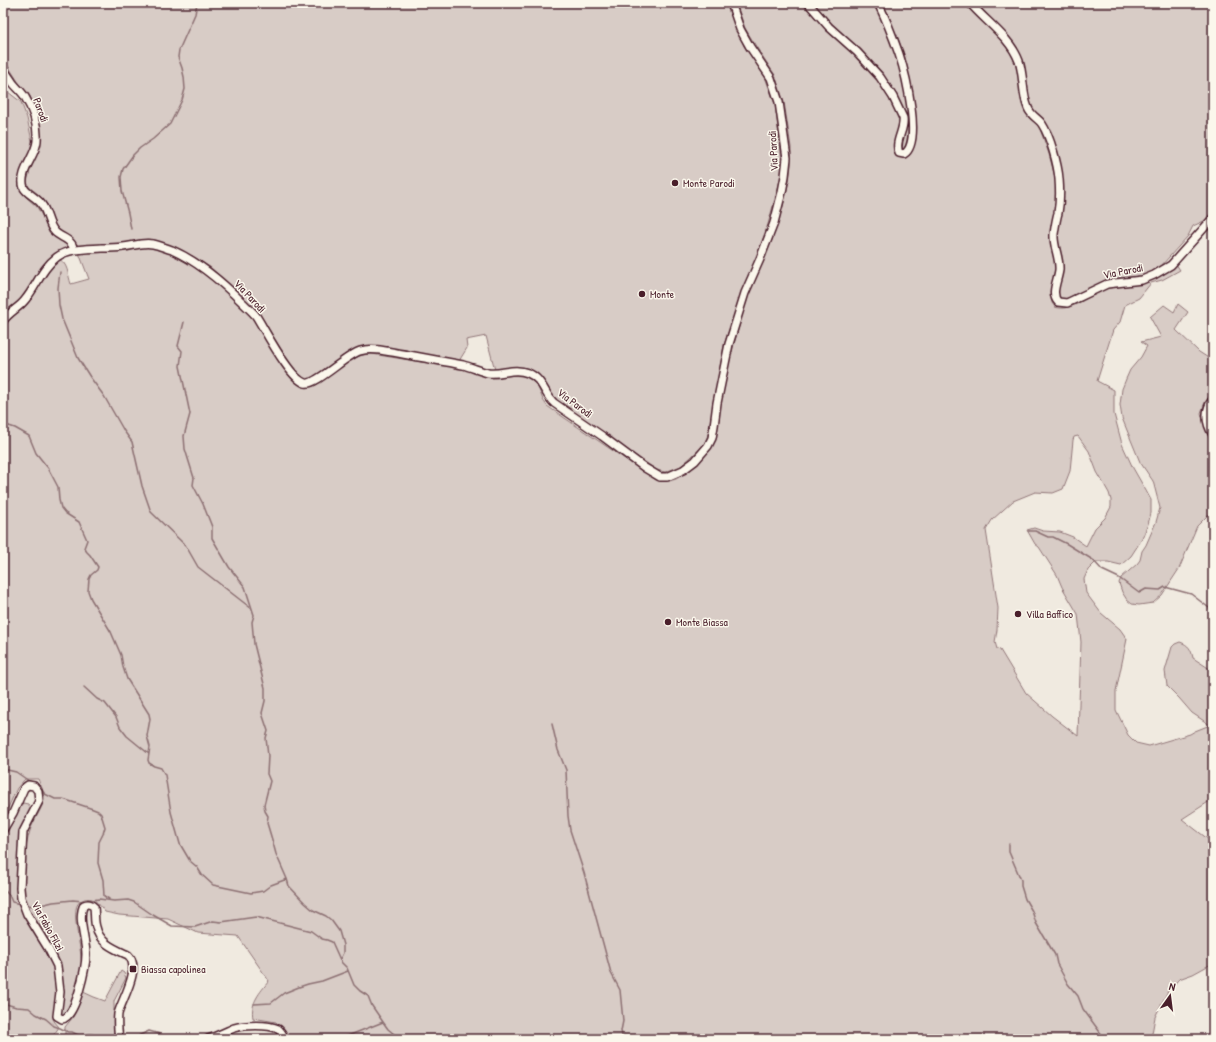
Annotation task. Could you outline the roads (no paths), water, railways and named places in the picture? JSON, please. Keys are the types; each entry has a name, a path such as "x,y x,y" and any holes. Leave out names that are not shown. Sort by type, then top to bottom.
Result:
{"street":[{"name":"Via Parodi","path":"3,320 21,306 27,299 41,276 56,257 73,250 123,247 142,243 159,245 208,270 232,292 255,315 287,367 305,383 313,382 350,356 367,349 387,351 455,364 489,373 501,373 516,370 530,374 543,386 552,401 645,468 660,477 667,477 675,474 695,461 708,446 712,438 717,403 730,344 745,293 774,222 785,176 787,158 779,102 771,78 740,29 731,3"},
{"path":"808,3 829,27 870,65 887,87 903,118 904,123 899,139 898,150 899,153 904,154 908,151 913,137 910,102 899,55 878,3"},
{"name":"Via Parodi","path":"970,3 1006,39 1014,50 1022,71 1028,108 1031,114 1041,123 1045,130 1055,161 1059,177 1060,195 1054,235 1059,264 1055,292 1055,298 1058,302 1067,303 1107,284 1142,280 1154,275 1171,265 1213,218"},
{"name":"Parodi","path":"3,68 26,98 34,116 37,129 37,142 26,170 23,182 24,187 26,191 41,203 52,228 61,237 72,243 73,250"},
{"path":"1213,399 1208,408 1206,418 1213,435"},
{"name":"Via Fabio Filzi","path":"3,830 13,814 24,788 29,785 34,786 38,791 38,801 23,832 20,888 21,898 27,914 57,966 60,992 58,1016 62,1019 66,1018 72,1010 78,995 86,961 81,910 84,905 90,904 94,908 96,926 104,942 128,955 133,963 132,978 118,1018 119,1039"},
{"path":"208,1039 239,1027 265,1026 278,1029 285,1039"}],"waterway":[{"path":"131,229 122,191 121,177 123,169 140,148 170,124 182,100 185,89 184,77 178,57 179,50 195,14 197,3"},
{"path":"60,272 58,288 62,319 78,358 104,396 132,442 142,486 151,512 186,546 198,567 252,609"},
{"path":"184,322 178,346 182,351 180,366 190,414 184,436 185,449 194,478 193,485 203,504 212,527 212,538 229,567 245,587 254,615 252,622 254,644 265,688 265,701 262,713 268,731 266,738 268,756 267,774 270,781 264,805 268,816 267,823 276,854 289,886 313,910 331,920 339,931 343,945 343,953 340,959"},
{"path":"3,424 15,428 29,436 36,453 48,468 58,487 61,508 65,513 79,522 87,540 84,548 98,567 89,579 88,591 91,599 111,632 121,655 127,679 149,714 150,719 147,736 150,747 148,760 149,763 161,768 165,775 171,812 180,844 190,861 213,885 251,893 263,891 271,885 287,879"},
{"path":"1028,531 1035,531 1048,537 1053,537 1067,544 1093,560 1102,570 1119,578 1139,593 1146,589 1160,590 1165,587 1191,594 1213,611"},
{"path":"84,687 97,699 105,703 116,717 120,727 127,736 149,754"},
{"path":"552,724 558,750 566,770 570,830 584,873 611,973 620,990 623,1021 621,1031 623,1039"},
{"path":"3,769 16,772 29,781 37,784 45,794 55,799 63,799 93,809 101,814 105,827 99,842 98,863 103,880 104,896 109,899"},
{"path":"1009,844 1009,852 1021,880 1021,886 1025,899 1032,911 1036,923 1055,955 1057,964 1068,984 1078,996 1083,1009 1105,1039"},
{"path":"3,889 9,895 12,902 20,904"},
{"path":"26,905 37,906 53,902 73,900 128,900 134,902 172,926 195,927 213,921 221,922 256,917 311,931 322,939 332,942 341,962 347,968 354,985 368,996 372,1006 388,1029 400,1039"},
{"path":"254,1004 271,1003 284,993 348,971"},
{"path":"3,1003 16,1007 29,1008 54,1026 80,1036 90,1034 109,1037 116,1036"},
{"path":"340,1039 383,1022"},
{"path":"122,1036 138,1036 149,1031 160,1034"}],"place":[{"name":"Monte Parodi","path":"675,183"},
{"name":"Monte","path":"642,294"},
{"name":"Villa Baffico","path":"1018,614"},
{"name":"Monte Biassa","path":"668,622"},
{"name":"Biassa capolinea","path":"133,969"}]}
